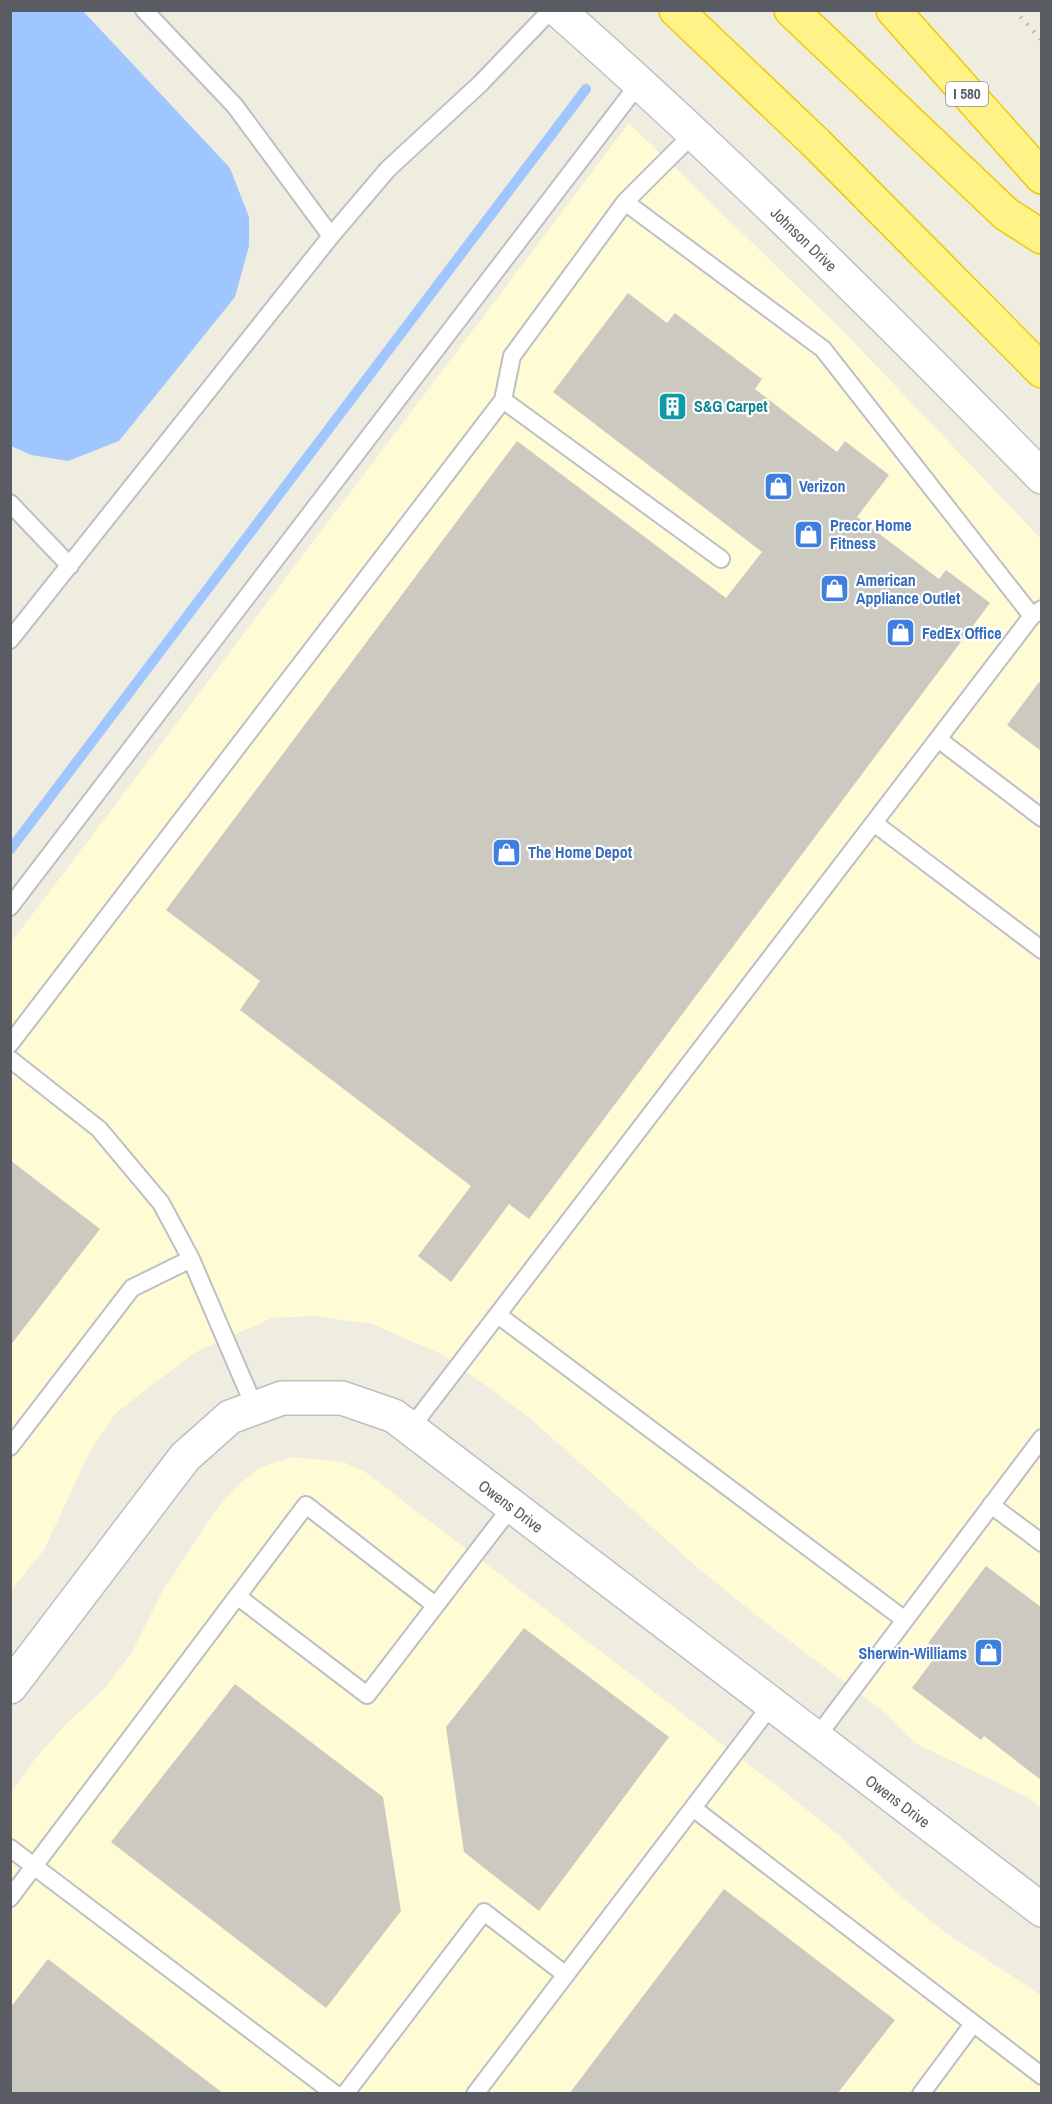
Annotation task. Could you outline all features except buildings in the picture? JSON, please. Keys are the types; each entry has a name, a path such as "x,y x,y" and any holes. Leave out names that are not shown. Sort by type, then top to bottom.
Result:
{"highway":[{"path":"676,10 816,143 1041,371"},
{"path":"791,10 1006,214 1041,237"},
{"name":"I 580","path":"893,10 1041,177"}],"street":[{"name":"Johnson Drive","path":"558,10 640,82 834,267 1041,477"},
{"name":"Owens Drive","path":"10,1687 185,1457 230,1417 282,1398 342,1398 394,1416 1041,1910"}],"lane":[{"path":"144,10 235,106 332,236"},
{"path":"10,640 388,169 480,84 551,10"},
{"path":"10,907 640,82"},
{"path":"10,1044 503,400 512,356 625,202 694,133"},
{"path":"410,1429 1037,612 823,349 625,202"},
{"path":"503,400 721,559"},
{"path":"10,503 70,566"},
{"path":"938,739 1041,818"},
{"path":"874,823 1041,950"},
{"path":"10,1059 99,1129 161,1203 191,1259 255,1408"},
{"path":"10,1447 132,1288 191,1259"},
{"path":"498,1315 905,1620"},
{"path":"816,1738 1041,1438"},
{"path":"10,1898 306,1505 435,1605"},
{"path":"991,1505 1041,1543"},
{"path":"237,1596 367,1695 512,1506"},
{"path":"476,2094 772,1704"},
{"path":"693,1808 1041,2076"},
{"path":"10,1848 335,2094"},
{"path":"345,2094 484,1912 566,1975"},
{"path":"921,2094 973,2024"}],"shaded area":[{"path":"629,123 846,334 1041,539 1041,1808 1025,1796 917,1744 878,1707 757,1616 697,1567 532,1420 439,1353 372,1324 314,1316 272,1318 194,1353 116,1413 91,1449 44,1550 11,1590 10,944"},
{"path":"292,1457 343,1462 364,1471 781,1789 841,1837 904,1899 946,1933 1041,1995 1041,2093 11,2094 11,1793 35,1759 66,1724 103,1690 132,1652 162,1592 215,1511 237,1486 259,1468"}],"water":[{"path":"11,10 83,11 230,168 249,217 249,246 235,297 119,441 68,461 31,455 11,446"}],"waterway":[{"path":"10,850 586,89"}],"railway":[{"path":"1014,10 1042,40"}],"place":[{"name":"S&G Carpet","path":"673,406"},
{"name":"Verizon","path":"778,486"},
{"name":"Precor Home Fitness","path":"809,534"},
{"name":"American Appliance Outlet","path":"835,589"},
{"name":"FedEx Office","path":"901,633"},
{"name":"The Home Depot","path":"507,852"},
{"name":"Sherwin-Williams","path":"988,1653"}]}
